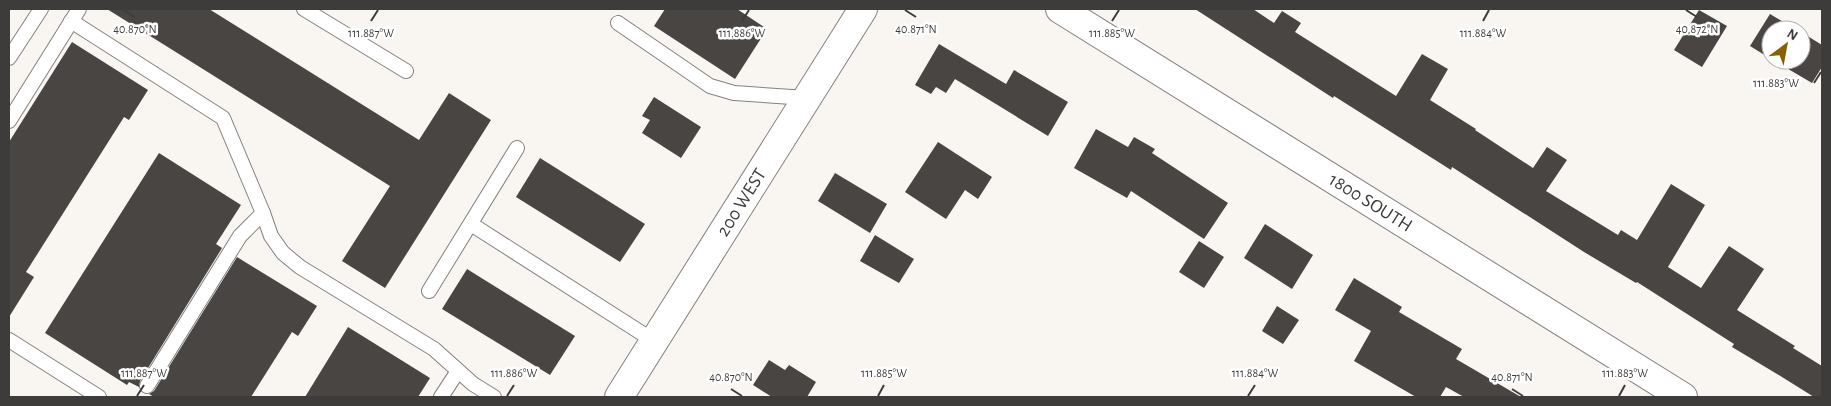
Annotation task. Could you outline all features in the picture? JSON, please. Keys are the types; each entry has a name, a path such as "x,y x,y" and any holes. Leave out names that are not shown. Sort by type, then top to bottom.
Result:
{"street":[{"name":"200 WEST","path":"619,397 863,9"},
{"name":"1800 SOUTH","path":"1060,9 1683,397"}],"lane":[{"path":"9,58 41,9"},
{"path":"9,121 79,9"},
{"path":"304,9 406,71"},
{"path":"71,21 223,118 271,236 283,253 300,267 434,349 473,384 494,397"},
{"path":"618,23 710,86 734,93 808,98"},
{"path":"429,291 517,148"},
{"path":"147,386 240,236 263,214"},
{"path":"471,224 654,341"},
{"path":"9,340 99,397"},
{"path":"441,397 458,371"}],"building":[{"path":"107,9 209,9 419,140 449,93 491,120 385,288 342,261 390,186"},
{"path":"665,9 737,9 767,29 735,79 654,26"},
{"path":"1195,9 1253,9 1274,23 1282,11 1301,23 1295,32 1396,96 1422,54 1448,69 1430,100 1533,168 1547,147 1567,160 1546,191 1618,235 1621,230 1637,240 1671,184 1705,205 1668,267 1701,288 1729,246 1764,269 1737,310 1795,346 1793,348 1822,366 1822,397 1814,397 1732,347 1734,344 1637,282 1584,252 1452,167 1451,170 1334,96 1333,98"},
{"path":"1699,10 1727,26 1702,67 1674,50"},
{"path":"1770,14 1780,20 1766,20"},
{"path":"1761,28 1761,53 1750,46"},
{"path":"1811,38 1822,45 1822,67 1812,83 1790,70 1811,70"},
{"path":"72,42 148,90 129,120 124,117 26,272 34,277 9,317 9,142"},
{"path":"939,44 1006,84 1014,70 1068,102 1048,136 955,79 946,93 936,87 931,94 915,85"},
{"path":"654,97 701,127 681,158 642,133 650,120 642,116"},
{"path":"1096,129 1128,147 1134,137 1155,149 1152,153 1228,203 1204,239 1131,191 1127,198 1074,168"},
{"path":"938,142 992,177 978,199 965,190 946,219 905,192"},
{"path":"159,153 241,205 216,244 222,248 140,381 139,387 129,382 127,385 45,333"},
{"path":"540,158 645,224 620,262 516,197"},
{"path":"835,173 887,204 870,233 818,201"},
{"path":"1265,224 1313,255 1292,289 1244,258"},
{"path":"875,235 914,259 899,283 860,261"},
{"path":"1199,241 1224,257 1204,288 1179,272"},
{"path":"237,257 317,306 298,336 292,332 251,397 154,397 149,394 154,391"},
{"path":"467,269 575,336 550,375 442,309"},
{"path":"1354,278 1402,307 1399,312 1462,349 1456,359 1521,397 1464,397 1446,387 1440,397 1416,397 1354,361 1371,331 1335,310"},
{"path":"1277,306 1299,320 1283,344 1262,331"},
{"path":"348,327 430,378 418,397 305,397"},
{"path":"769,360 785,370 789,365 816,382 807,397 772,397 753,385"}]}
